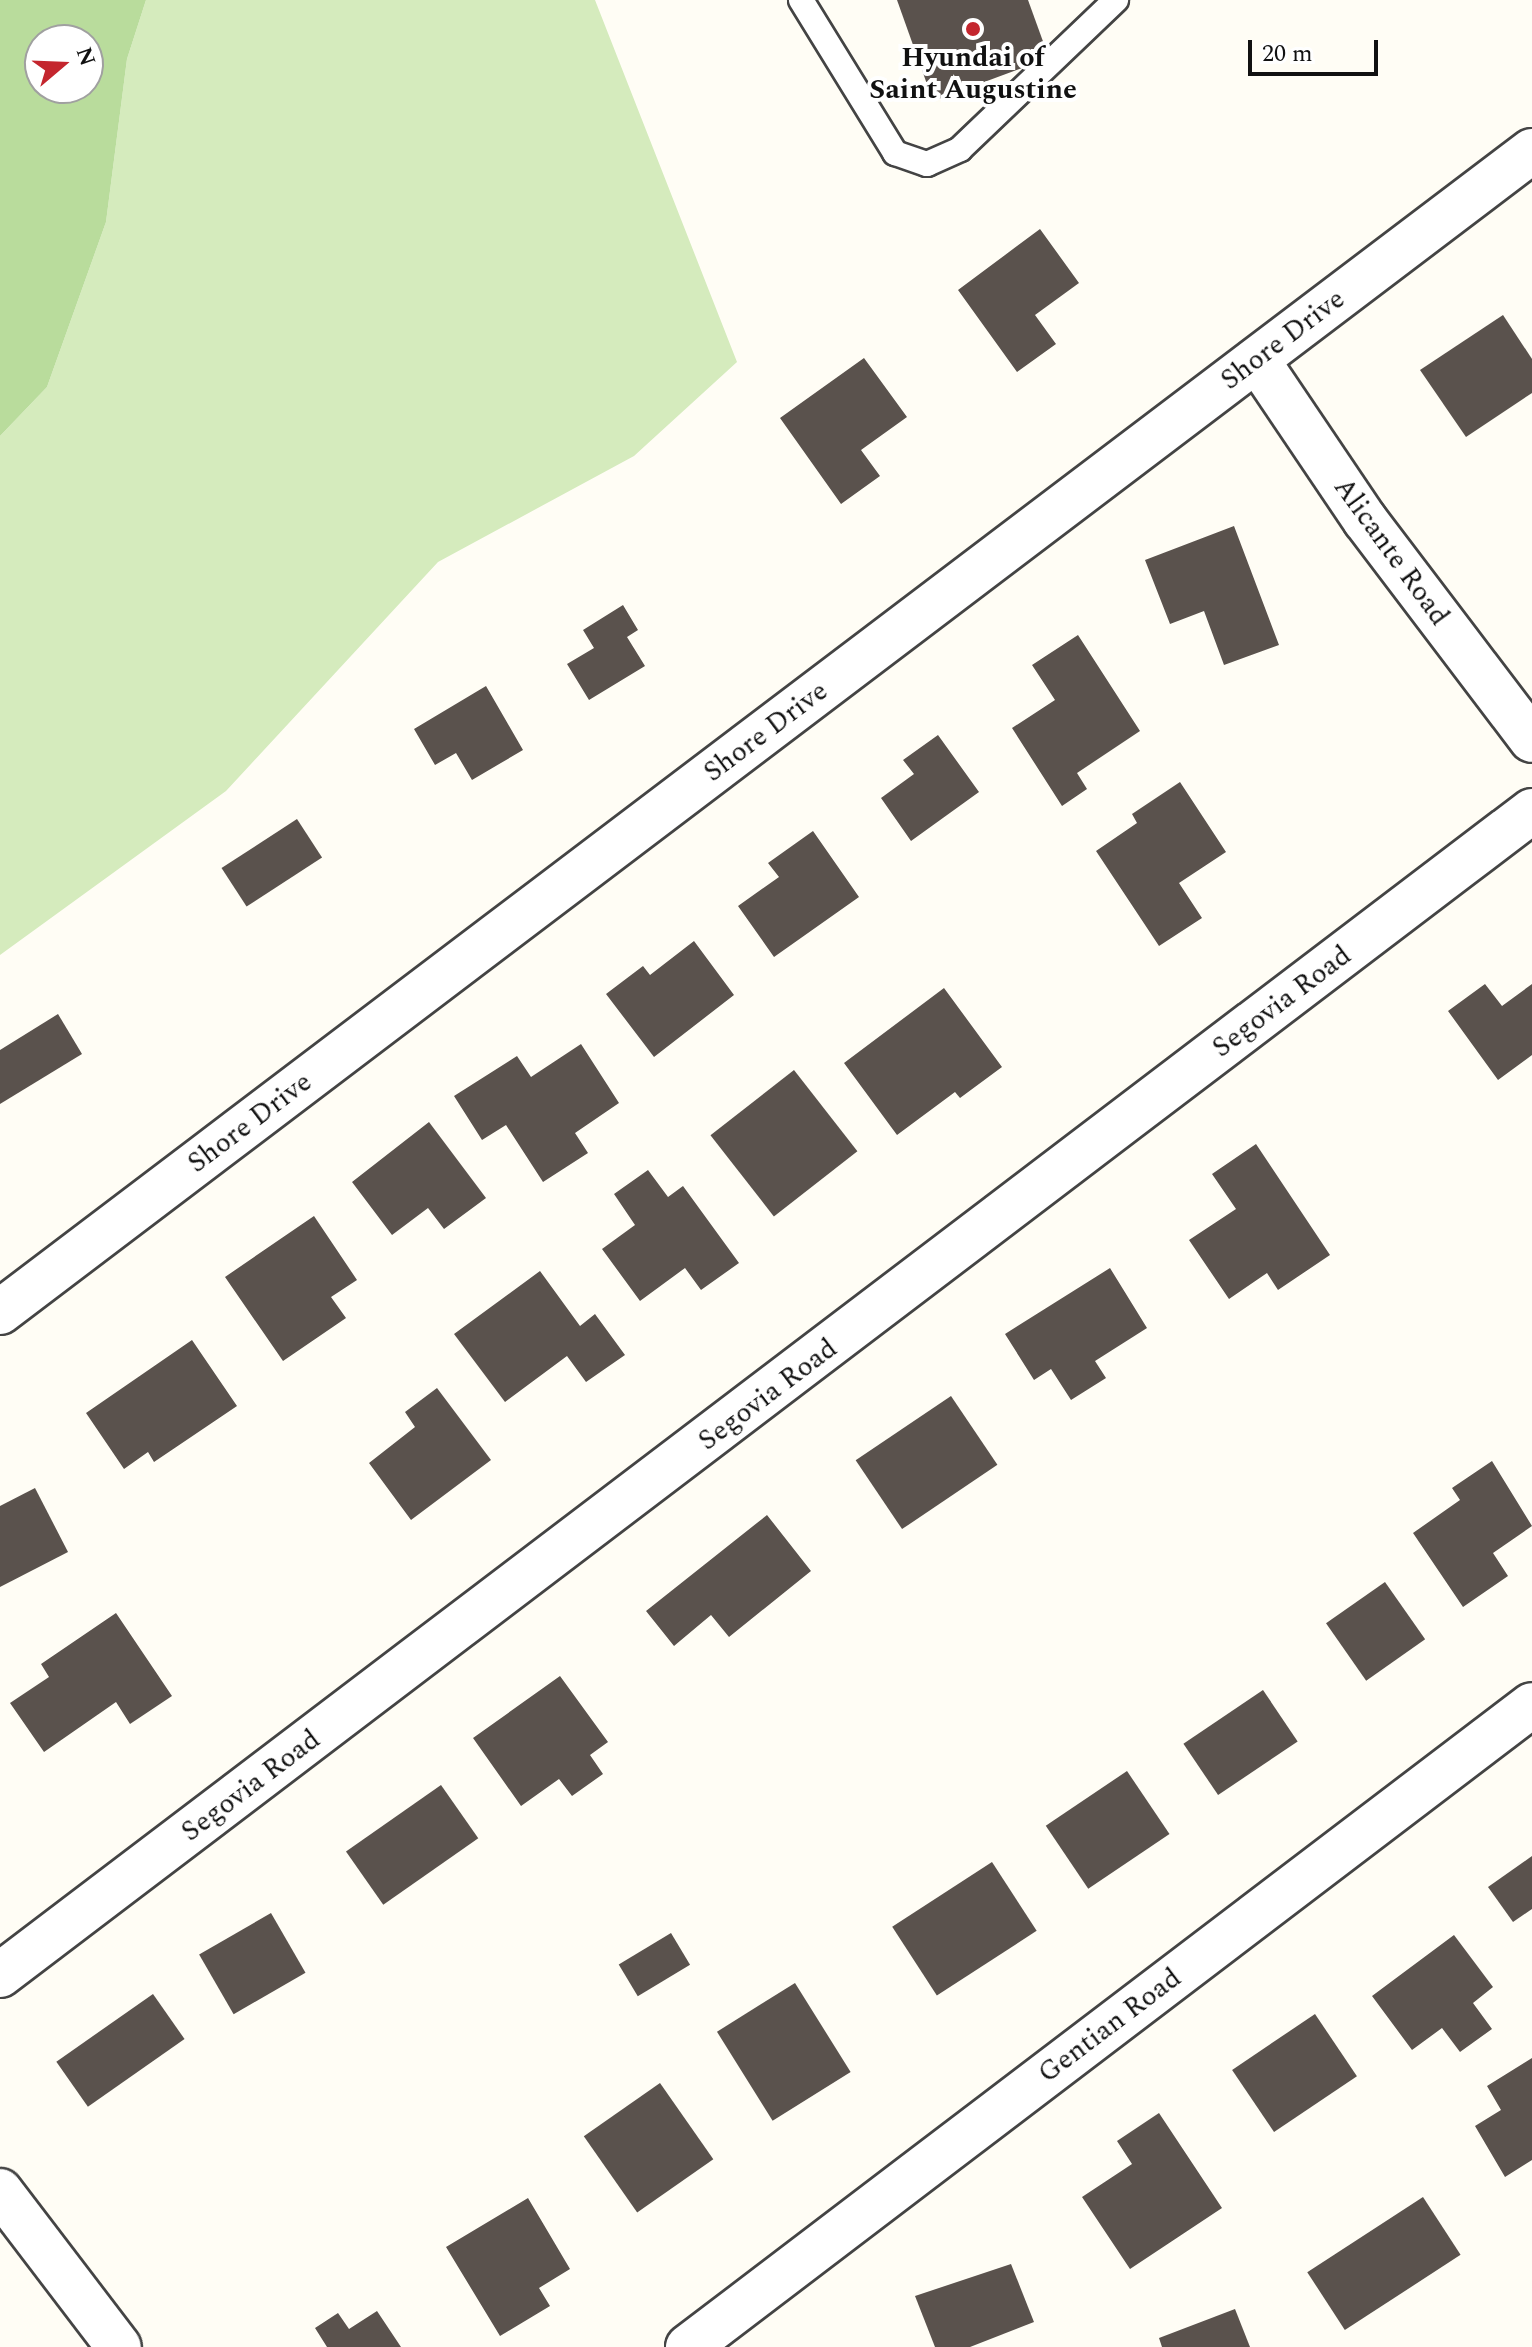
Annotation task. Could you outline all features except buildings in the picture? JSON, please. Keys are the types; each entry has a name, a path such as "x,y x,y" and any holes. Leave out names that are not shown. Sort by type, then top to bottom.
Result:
{"street":[{"name":"Shore Drive","path":"0,1312 1532,151"},
{"name":"Alicante Road","path":"1257,360 1365,520 1532,740"},
{"name":"Segovia Road","path":"0,1975 1532,811"},
{"name":"Gentian Road","path":"688,2347 1532,1705"},
{"path":"0,2191 119,2347"}],"lane":[{"path":"801,0 895,153 927,164 960,149 1116,0"}],"green space":[{"path":"0,0 146,0 127,59 106,222 47,387 0,436"},
{"path":"146,0 595,0 737,362 634,456 438,562 226,791 0,955 0,436 47,387 106,222 127,59"}],"place":[{"name":"Hyundai of Saint Augustine","path":"973,29"}]}
